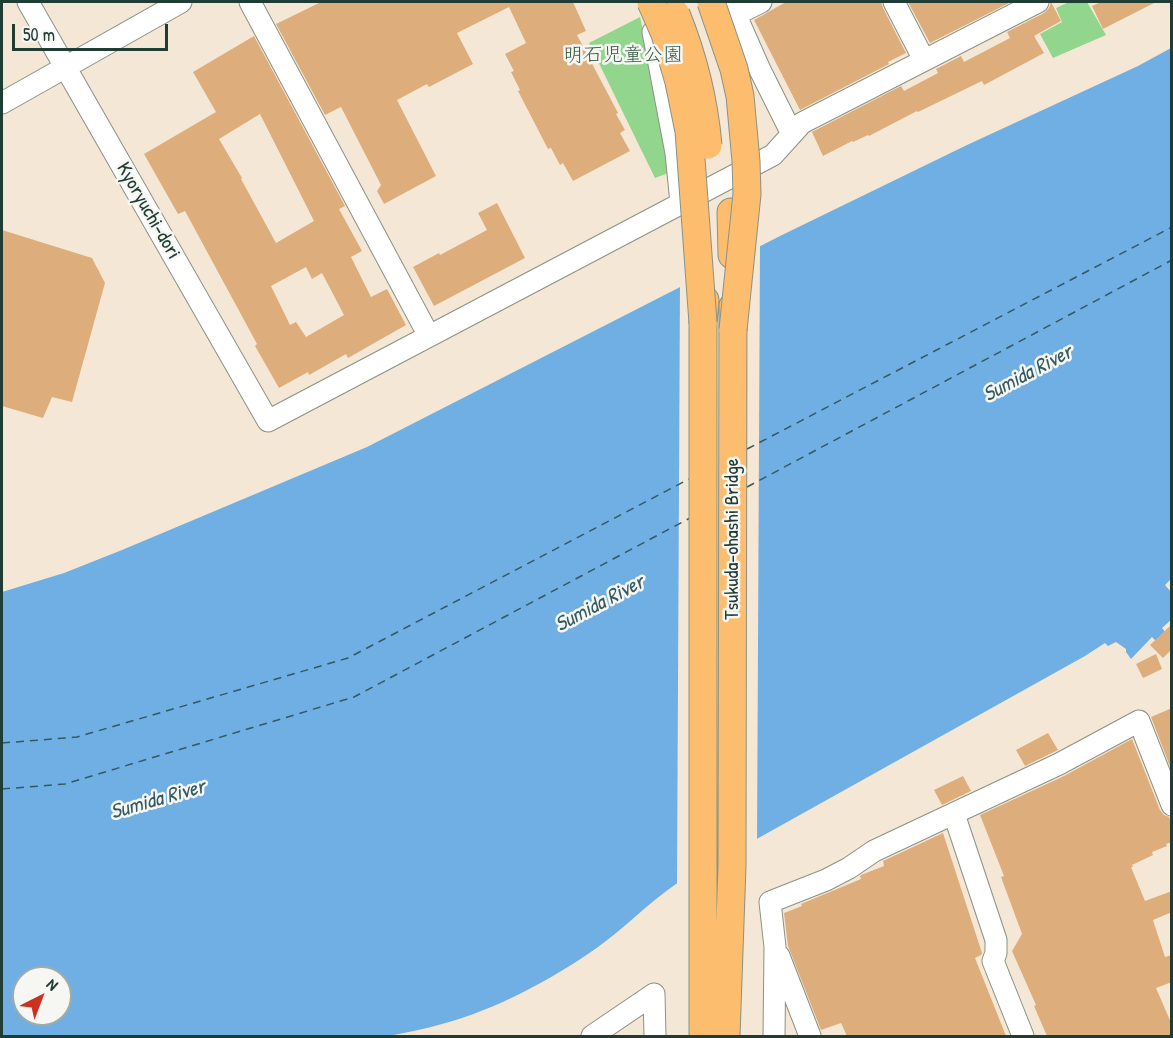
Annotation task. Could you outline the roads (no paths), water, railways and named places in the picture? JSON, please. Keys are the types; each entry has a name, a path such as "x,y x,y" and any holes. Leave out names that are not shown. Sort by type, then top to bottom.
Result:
{"main road":[{"path":"651,2 665,34 679,82 689,131 704,323"},
{"path":"671,2 690,52 703,102 720,218"},
{"path":"693,2 709,47 723,99 729,145 720,218"},
{"path":"711,2 734,69 740,96 745,142 747,195 733,330"},
{"name":"Tsukuda-ohashi Bridge","path":"702,862 704,323 720,218"},
{"name":"Tsukuda-ohashi Bridge","path":"720,218 733,330 732,866"},
{"path":"685,1036 691,945 702,862"},
{"path":"702,862 703,1036"},
{"path":"726,1036 732,866"},
{"path":"732,866 741,946 745,1036"}],"street":[{"name":"Kyoryuchi-dori","path":"28,2 268,421 429,336"},
{"path":"2,103 181,2"},
{"path":"250,2 429,336 773,155 802,123 1038,2"},
{"path":"640,2 651,22 676,153 681,203"},
{"path":"761,2 733,8 760,70 792,134"},
{"path":"894,2 924,60"},
{"path":"774,1036 775,947 770,902 826,880 874,851 1059,764 1139,721 1172,805"},
{"path":"954,814 996,940 996,953 993,961 1023,1036"},
{"path":"775,947 810,1036"},
{"path":"592,1036 654,994 655,1036"}],"water":[{"name":"Sumida River","path":"1171,48 1172,578 1165,585 1171,592 1172,619 1162,628 1167,634 1158,643 1152,637 1131,659 1126,649 1116,642 1108,646 1105,643 676,884 608,940 562,971 503,1002 462,1018 389,1036 2,1036 2,592 64,573 122,550 367,447 780,236 967,145 1138,66"}],"park label":[{"name":"明石児童公園","path":"623,56"}]}
